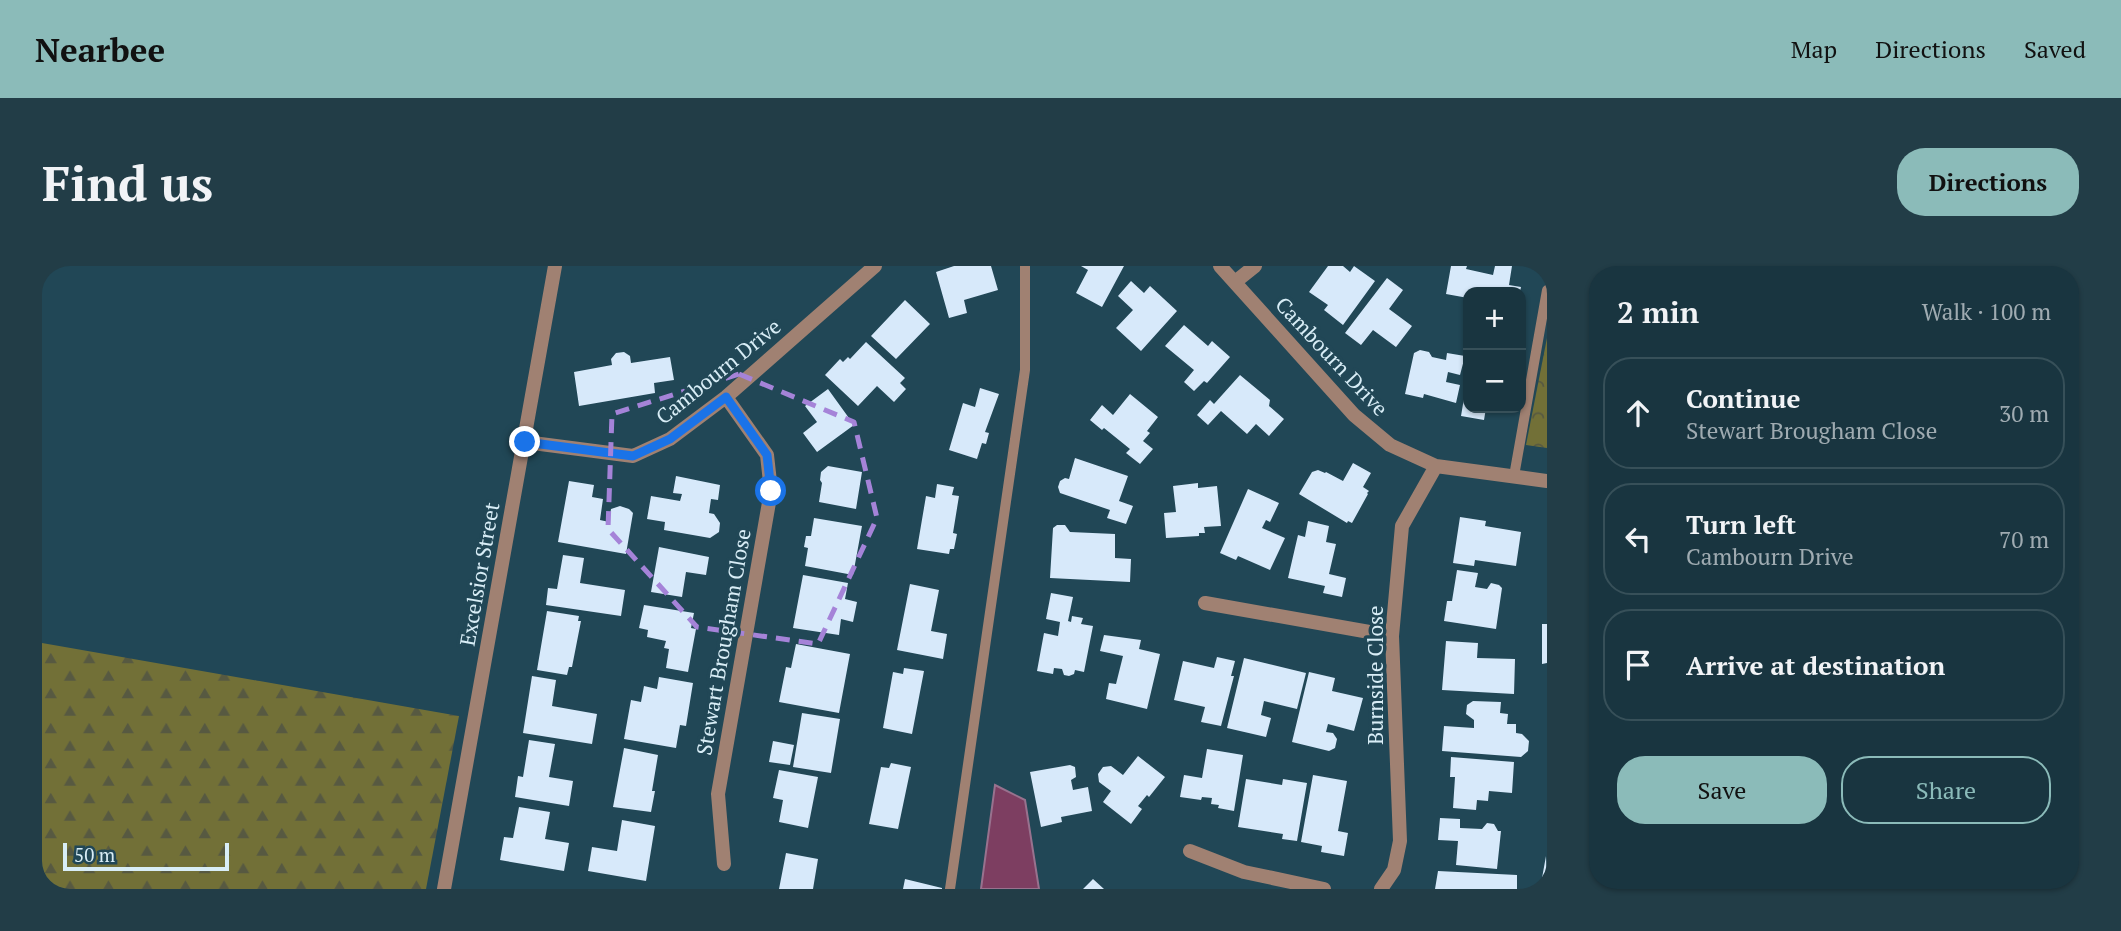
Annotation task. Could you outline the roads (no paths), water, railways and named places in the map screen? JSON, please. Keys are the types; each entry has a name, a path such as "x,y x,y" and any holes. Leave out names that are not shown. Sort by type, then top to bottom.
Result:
{"street":[{"name":"Excelsior Street","path":"444,889 555,266"},
{"name":"Cambourn Drive","path":"525,442 633,456 670,439 726,397 875,266"},
{"name":"Cambourn Drive","path":"1220,266 1354,415 1390,444 1436,466 1547,481"},
{"path":"1235,282 1255,266"},
{"name":"Stewart Brougham Close","path":"724,864 718,794 771,491 767,455 726,397"},
{"name":"Burnside Close","path":"1381,889 1394,870 1400,841 1392,636 1402,526 1436,466"},
{"path":"1205,603 1392,636"},
{"path":"1190,851 1244,873 1324,889"}],"lane":[{"path":"950,889 1025,370 1026,266"},
{"path":"1514,476 1547,290"}]}
